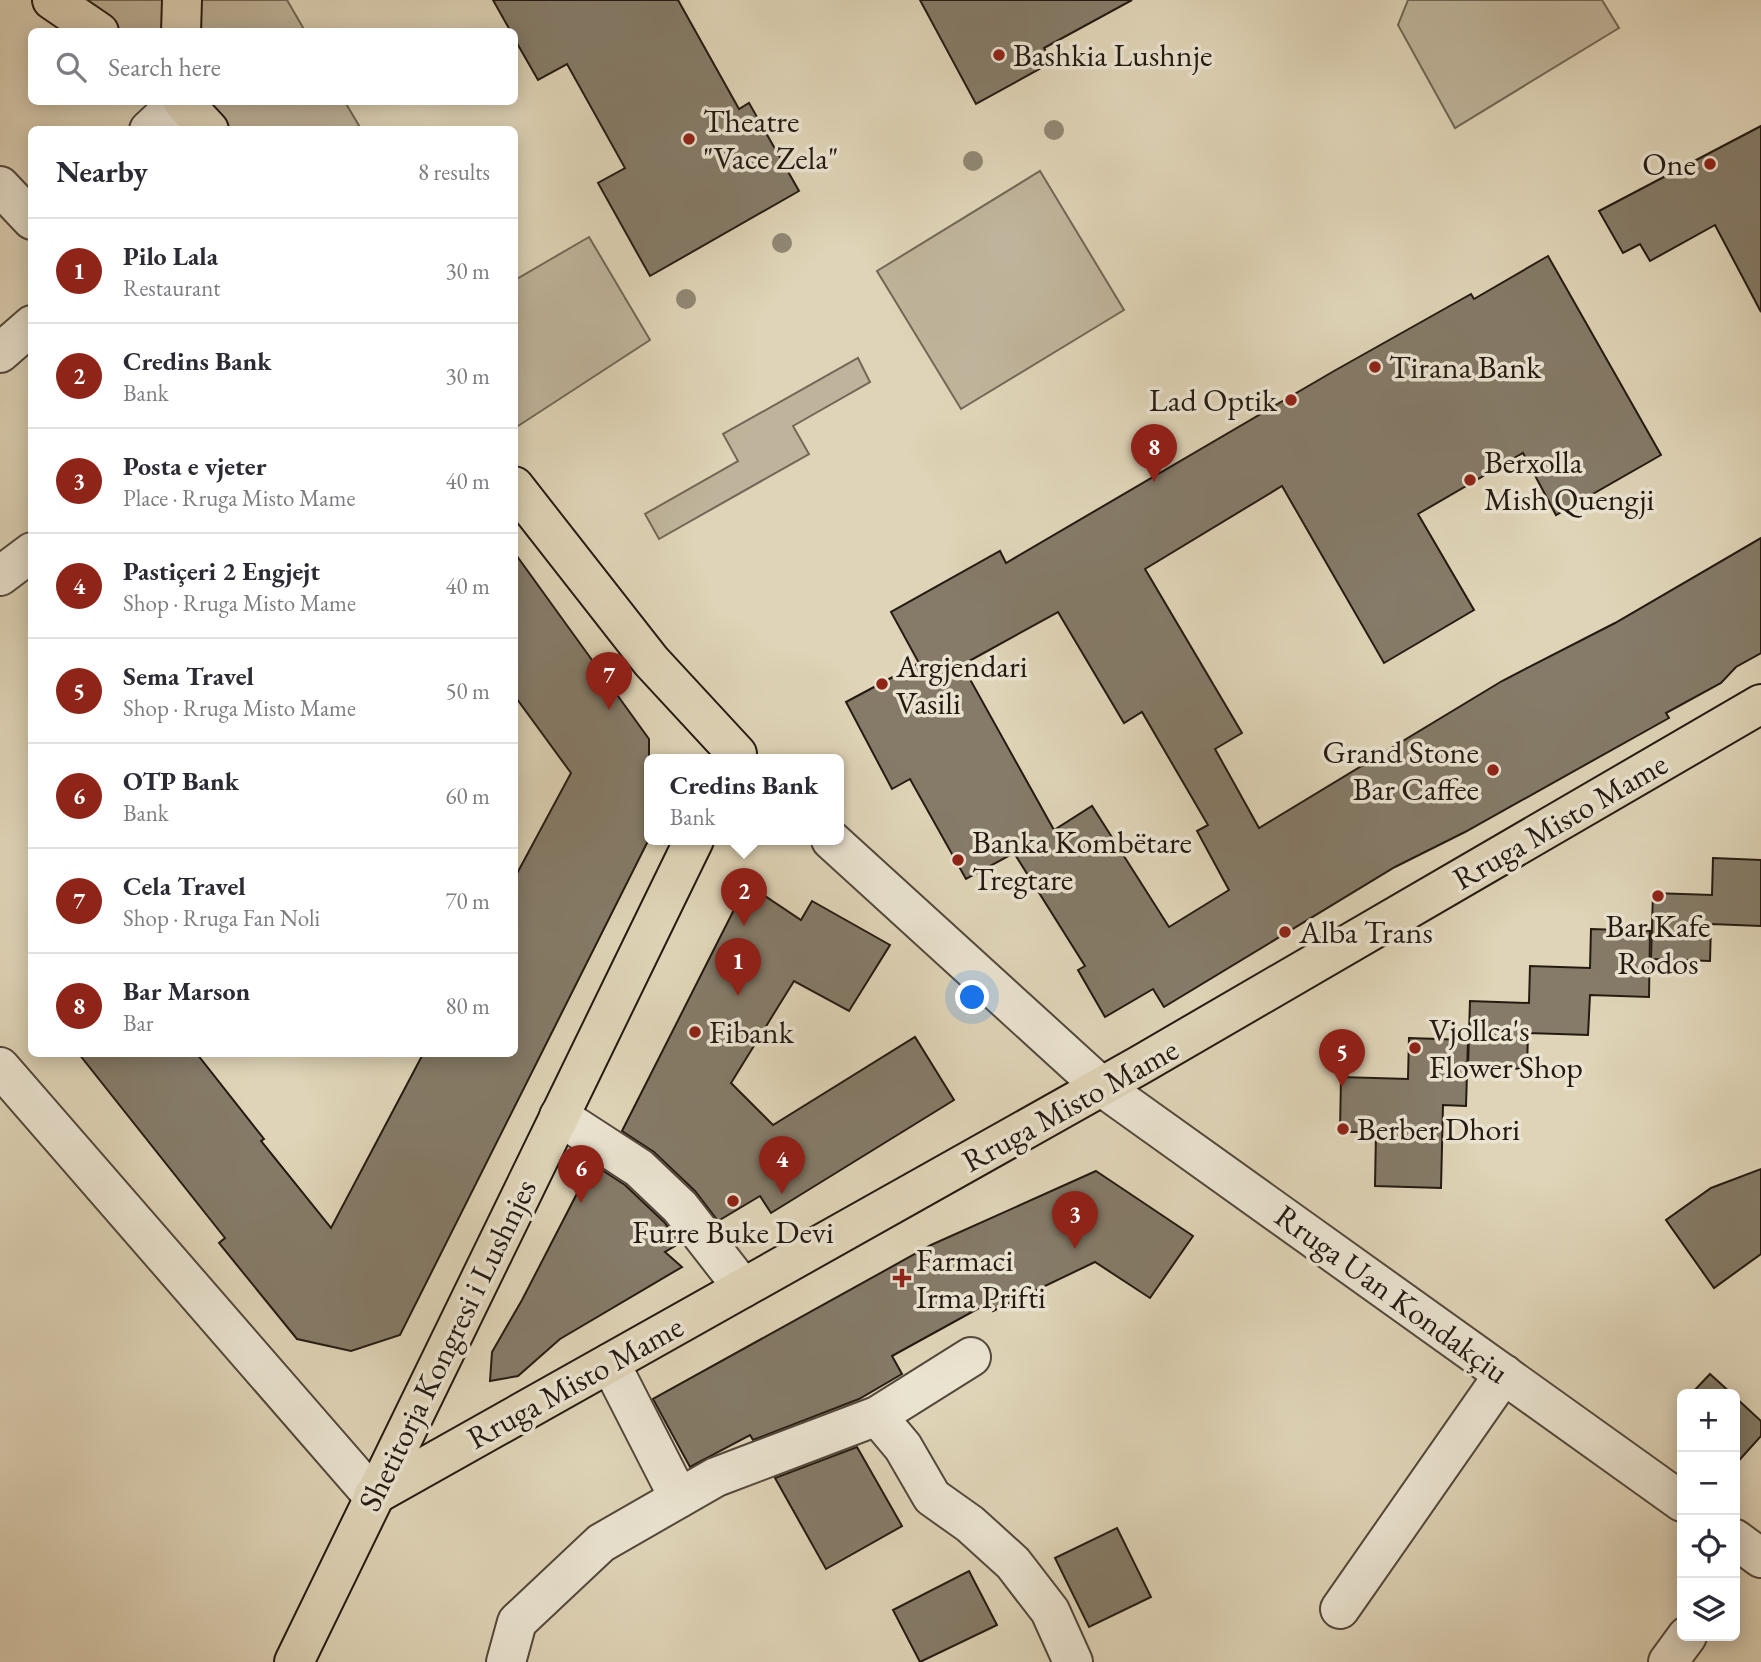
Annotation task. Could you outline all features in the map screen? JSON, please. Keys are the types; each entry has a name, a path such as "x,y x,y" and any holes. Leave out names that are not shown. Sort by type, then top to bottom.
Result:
{"main road":[{"path":"52,0 93,28"},
{"path":"181,28 183,0"},
{"path":"184,105 205,126"},
{"path":"518,497 651,661 734,754"},
{"name":"Rruga Misto Mame","path":"373,1496 1102,1087 1761,704"},
{"name":"Shetitorja Kongresi i Lushnjes","path":"293,1662 692,845"}],"street":[{"path":"154,126 178,105"},
{"path":"0,186 28,216"},
{"path":"0,353 28,328"},
{"path":"0,576 28,554"},
{"name":"Rruga Uan Kondakçiu","path":"836,845 1102,1087 1677,1498"},
{"path":"0,1066 373,1496"},
{"path":"559,1116 639,1168 680,1207 743,1288"},
{"path":"506,1662 517,1622 601,1543 716,1477 877,1416 971,1357"},
{"path":"610,1363 679,1498"},
{"path":"1340,1609 1504,1374"},
{"path":"877,1416 903,1447 932,1497 970,1524 1013,1563 1050,1611 1073,1662"},
{"path":"1668,1662 1683,1641"}],"shaded area":[{"path":"78,0 287,0 303,28 117,28"},
{"path":"1408,0 1602,0 1619,28 1455,128 1398,25"},
{"path":"203,105 347,105 359,126 222,126"},
{"path":"1040,171 1124,310 961,409 877,271"},
{"path":"589,237 650,340 518,426 518,278"},
{"path":"858,358 870,382 793,426 809,454 659,539 645,514 738,461 723,434"}],"building":[{"name":"Theatre \"Vace Zela\"","path":"493,0 678,0 739,109 749,103 799,191 650,276 598,183 625,168 567,64 538,80 518,45 518,28 509,28"},
{"name":"Bashkia Lushnje","path":"920,0 1132,0 1044,48 1052,62 976,104"},
{"path":"1761,126 1761,312 1715,225 1650,261 1640,244 1623,253 1599,211"},
{"path":"1548,256 1661,455 1556,515 1523,453 1418,514 1474,610 1384,663 1282,486 1145,569 1242,733 1215,749 1259,828 1502,681 1615,623 1761,538 1761,653 1736,667 1721,683 1666,713 1669,718 1465,832 1395,867 1164,1007 1153,989 1105,1017 1078,970 1085,966 1014,853 966,879 910,779 892,789 846,702 919,663 891,612 1000,551 1006,563 1334,371 1471,294 1474,299","holes":["1058,612 1124,723 1142,712 1208,825 1197,831 1229,890 1169,927 1092,806 1054,830 962,665"]},
{"path":"518,558 649,739 649,754 644,754 646,845 400,1335 351,1351 297,1339 219,1243 225,1238 81,1057 199,1057 264,1139 261,1141 331,1228 421,1057 518,1057 518,872 571,773 518,700"},
{"path":"1713,858 1761,860 1761,926 1711,924 1710,961 1651,959 1653,893 1712,895"},
{"path":"747,884 801,920 812,901 890,945 849,1011 794,981 731,1083 773,1125 915,1037 954,1100 771,1213 760,1196 718,1221 695,1191 654,1152 622,1131"},
{"path":"1591,929 1650,931 1649,997 1590,995 1588,1035 1528,1033 1527,1069 1468,1067 1470,1001 1529,1003 1530,966 1590,968"},
{"path":"1409,1038 1468,1040 1466,1106 1443,1105 1441,1188 1375,1186 1376,1132 1340,1132 1341,1077 1408,1079"},
{"path":"1761,1169 1761,1254 1714,1288 1666,1220 1711,1188"},
{"path":"602,1170 625,1185 664,1222 680,1243 665,1252 682,1267 560,1339 518,1376 490,1381 492,1352 585,1178 593,1186"},
{"path":"1096,1171 1193,1236 1150,1298 1095,1262 993,1311 990,1302 892,1356 902,1374 859,1399 753,1440 750,1435 690,1467 653,1399 931,1245"},
{"path":"1710,1374 1726,1389 1696,1389"},
{"path":"1740,1402 1761,1421 1761,1436 1740,1459"},
{"path":"857,1447 902,1526 826,1569 775,1478"},
{"path":"1117,1528 1151,1597 1089,1627 1055,1558"},
{"path":"969,1571 997,1625 920,1662 893,1610"}],"place":[{"name":"Bashkia Lushnje","path":"999,55"},
{"name":"Theatre \"Vace Zela\"","path":"689,139"},
{"name":"One","path":"1710,164"},
{"name":"Tirana Bank","path":"1375,367"},
{"name":"Lad Optik","path":"1291,400"},
{"name":"Berxolla Mish Quengji","path":"1470,480"},
{"name":"Bar Marson","path":"1154,482"},
{"name":"Argjendari Vasili","path":"882,684"},
{"name":"Cela Travel","path":"609,710"},
{"name":"Grand Stone Bar Caffee","path":"1493,770"},
{"name":"Banka Kombëtare Tregtare","path":"958,860"},
{"name":"Bar Kafe Rodos","path":"1658,896"},
{"name":"Credins Bank","path":"744,926"},
{"name":"Alba Trans","path":"1285,932"},
{"name":"Pilo Lala","path":"738,996"},
{"name":"Fibank","path":"695,1032"},
{"name":"Vjollca's Flower Shop","path":"1415,1048"},
{"name":"Sema Travel","path":"1342,1087"},
{"name":"Berber Dhori","path":"1343,1129"},
{"name":"Pastiçeri 2 Engjejt","path":"782,1194"},
{"name":"Furre Buke Devi","path":"733,1201"},
{"name":"OTP Bank","path":"581,1203"},
{"name":"Posta e vjeter","path":"1075,1249"},
{"name":"Farmaci Irma Prifti","path":"902,1278"}]}
